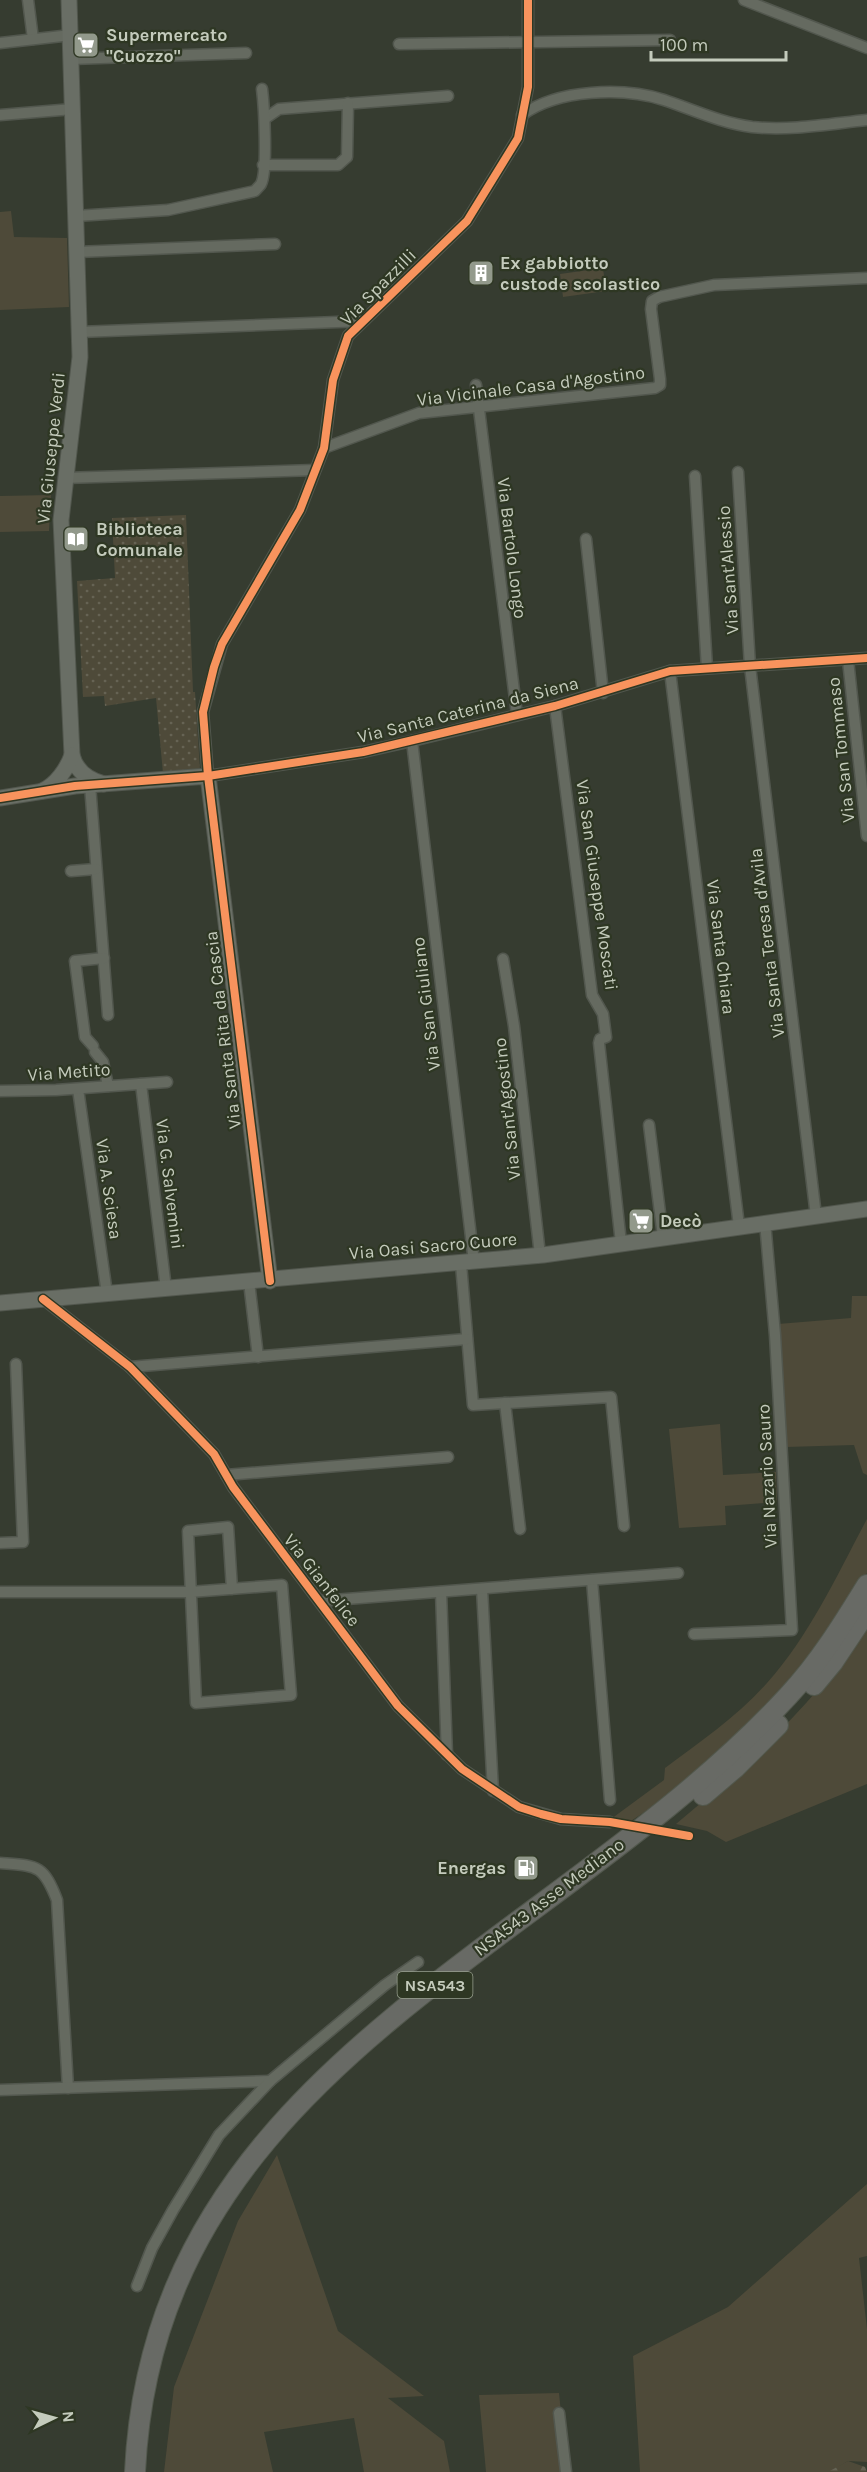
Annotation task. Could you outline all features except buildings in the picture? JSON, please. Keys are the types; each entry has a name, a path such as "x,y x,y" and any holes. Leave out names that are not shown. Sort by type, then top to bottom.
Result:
{"highway":[{"name":"NSA543 Asse Mediano","path":"135,2472 143,2401 160,2332 184,2268 227,2191 250,2159 292,2109 371,2036 462,1963 696,1784 789,1695 834,1637 867,1585"},
{"name":"NSA543 Asse Mediano","path":"148,2472 153,2407 169,2338 193,2272 215,2232 248,2182 290,2129 344,2073 381,2041 467,1972 600,1875 736,1767 805,1696 833,1662 867,1611"},
{"path":"570,1863 582,1862 607,1853"},
{"path":"462,1963 503,1919"}],"street":[{"path":"28,0 33,39"},
{"name":"Via Giuseppe Verdi","path":"69,0 80,357 64,478 61,520 72,762 78,779 90,785"},
{"name":"Via Spazzilli","path":"208,776 203,712 219,652 300,510 324,448 333,380 348,336 467,221 518,138 528,87 528,0"},
{"path":"744,0 867,48"},
{"path":"0,43 71,34"},
{"path":"399,44 528,44 670,40"},
{"path":"71,59 246,53"},
{"path":"76,216 168,210 255,191 262,183 266,118 262,89"},
{"path":"522,115 536,105 605,92 662,99 708,118 754,127 805,127 867,120"},
{"path":"266,118 279,109 448,96"},
{"path":"263,165 338,165 347,157 348,103"},
{"path":"0,115 73,109"},
{"path":"77,252 275,244"},
{"name":"Via Vicinale Casa d'Agostino","path":"324,448 419,413 655,388 660,385 660,379 651,309 652,301 659,297 714,285 867,278"},
{"path":"79,332 363,321"},
{"name":"Via Bartolo Longo","path":"476,385 517,715"},
{"path":"64,478 315,470"},
{"name":"Via Sant'Alessio","path":"738,472 750,666"},
{"path":"695,476 707,668"},
{"path":"586,539 603,693"},
{"name":"Via Santa Caterina da Siena","path":"0,798 90,785 208,776 363,752 555,706 670,671 867,658"},
{"name":"Via San Tommaso","path":"848,660 867,837"},
{"name":"Via Santa Teresa d'Avila","path":"750,666 816,1216"},
{"name":"Via Santa Chiara","path":"670,671 739,1226"},
{"name":"Via San Giuseppe Moscati","path":"555,706 592,995 603,1014 606,1037 600,1039 599,1043 621,1243"},
{"name":"Via San Giuliano","path":"412,741 467,1263 467,1339 473,1405 505,1403"},
{"path":"42,791 54,783 72,762 91,779 108,1015"},
{"name":"Via Santa Rita da Cascia","path":"208,776 270,1281"},
{"path":"71,870 96,869"},
{"path":"104,958 75,961 85,1037 103,1062 108,1086"},
{"name":"Via Sant'Agostino","path":"503,959 514,1026 540,1256"},
{"name":"Via Metito","path":"0,1091 78,1089 167,1082"},
{"name":"Via G. Salvemini","path":"141,1084 166,1289"},
{"name":"Via A. Sciesa","path":"78,1089 107,1294"},
{"path":"649,1125 663,1237"},
{"name":"Via Oasi Sacro Cuore","path":"0,1303 540,1256 867,1209"},
{"name":"Via Nazario Sauro","path":"694,1634 792,1630 775,1335 765,1222"},
{"path":"249,1282 258,1356"},
{"name":"Via Gianfelice","path":"43,1299 130,1367 214,1454 239,1496 321,1601 398,1706 447,1755 493,1791 519,1807 561,1819 610,1822"},
{"path":"130,1367 467,1339"},
{"path":"0,1543 23,1542 16,1364"},
{"path":"520,1529 505,1403 610,1397 624,1526"},
{"path":"226,1475 448,1457"},
{"path":"0,1592 190,1592 232,1589 282,1585 291,1695 196,1702 190,1592 188,1531 228,1527 232,1589"},
{"path":"321,1601 678,1573"},
{"path":"592,1580 610,1800"},
{"path":"482,1589 493,1791"},
{"path":"441,1592 447,1755"},
{"path":"0,1863 33,1866 48,1878 57,1900 68,2088"},
{"path":"137,2286 164,2226 215,2140 270,2082 385,1985 418,1962"},
{"path":"0,2091 270,2082"},
{"path":"559,2413 566,2472"}],"green space":[{"path":"11,211 14,237 67,238 69,307 0,310 0,212"},
{"path":"603,268 606,291 563,297 560,274"},
{"path":"51,495 49,531 0,532 0,496"},
{"path":"186,515 193,692 195,692 200,770 163,773 156,698 105,706 104,696 83,697 77,581 115,578 112,518"},
{"path":"852,1296 867,1296 867,1475 863,1473 854,1445 786,1447 778,1324 851,1318"},
{"path":"720,1424 723,1475 776,1472 777,1502 725,1506 726,1525 679,1528 669,1429"},
{"path":"867,1519 867,1573 846,1608 789,1683 756,1718 664,1799 631,1821 611,1819 664,1780 665,1768 731,1718 767,1683 810,1625"},
{"path":"867,1623 867,1784 726,1842 707,1831 676,1824 787,1724 826,1679"},
{"path":"277,2155 338,2331 424,2396 388,2398 444,2441 450,2472 364,2472 354,2418 264,2432 273,2472 164,2472 174,2387 238,2221"},
{"path":"867,2184 867,2256 859,2258 867,2329 867,2462 848,2461 830,2472 640,2472 633,2356 728,2307"},
{"path":"559,2393 567,2472 486,2472 479,2395"},
{"path":"848,2461 865,2467 867,2472 828,2472"}],"tunnel":[{"path":"610,1822 689,1836"}],"cycle path":[{"path":"270,1281 208,776 203,712 222,644 300,510 324,448 333,380 348,336 467,221 518,138 528,87 528,0"},
{"path":"0,798 75,786 208,776 363,752 555,706 670,671 867,658"},
{"path":"43,1299 130,1367 214,1454 233,1487 398,1706 462,1769 519,1807 541,1814 561,1819 610,1822 689,1836"}],"place":[{"name":"Supermercato \"Cuozzo\"","path":"86,45"},
{"name":"Ex gabbiotto custode scolastico","path":"481,273"},
{"name":"Biblioteca Comunale","path":"76,539"},
{"name":"Decò","path":"641,1221"},
{"name":"Energas","path":"526,1868"}]}
